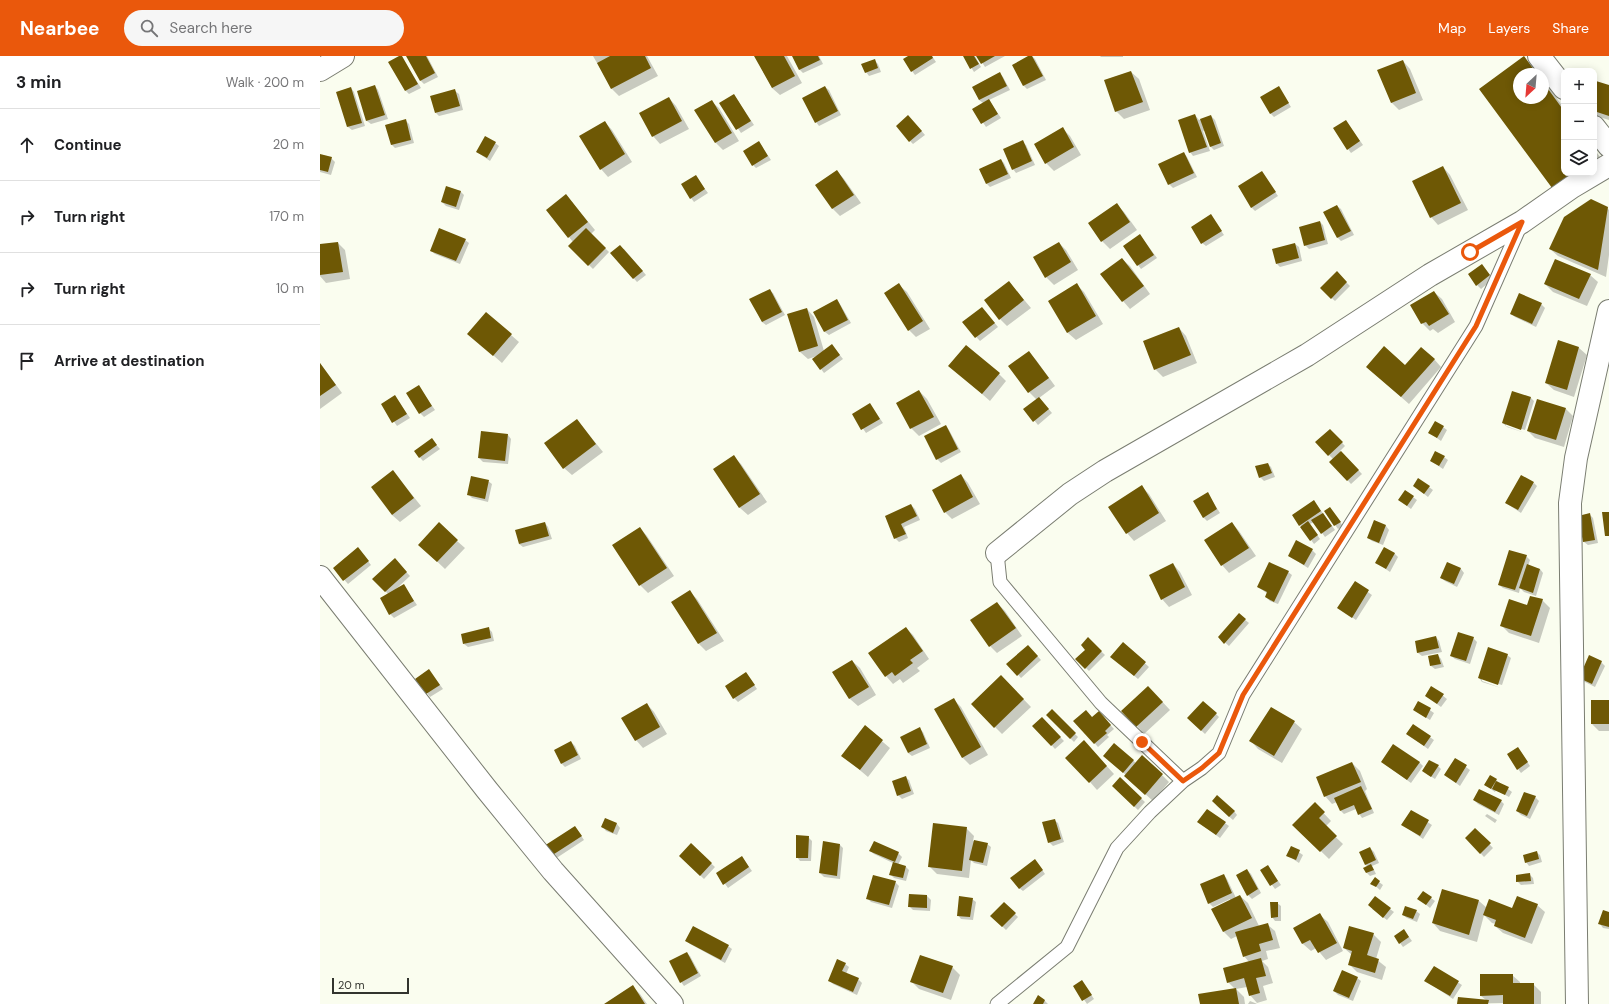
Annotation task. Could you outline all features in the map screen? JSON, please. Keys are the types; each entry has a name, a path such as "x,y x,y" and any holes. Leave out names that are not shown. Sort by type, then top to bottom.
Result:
{"street":[{"path":"320,70 343,56"},
{"path":"1539,56 1561,84"},
{"path":"1597,131 1609,146"},
{"path":"997,553 1070,494 1105,471 1307,355 1430,275 1522,222 1572,187 1609,165"},
{"path":"1577,1004 1570,503 1576,458 1609,311"},
{"path":"320,578 482,784 553,871 672,1004"}],"lane":[{"path":"997,1004 1067,947 1117,848 1150,812 1183,781 1202,768 1219,753 1243,695 1476,326 1522,222"},
{"path":"997,553 1000,582 1101,703 1183,781"}],"building":[{"path":"402,56 418,84 405,91 388,62"},
{"path":"406,56 426,56 435,73 420,81"},
{"path":"610,56 645,56 651,68 611,89 597,63"},
{"path":"754,56 784,56 795,76 772,88"},
{"path":"792,56 818,56 820,60 799,70"},
{"path":"908,56 932,56 933,58 911,72 903,59"},
{"path":"963,56 974,56 979,64 970,69"},
{"path":"976,56 995,56 981,64"},
{"path":"1028,56 1032,56 1043,76 1023,86 1012,65"},
{"path":"1524,56 1533,68 1513,68 1513,104 1549,104 1549,90 1561,107 1561,176 1576,176 1555,192 1479,89"},
{"path":"875,59 878,68 865,73 861,64"},
{"path":"1403,60 1416,93 1391,103 1377,70"},
{"path":"1131,71 1143,102 1115,112 1104,80"},
{"path":"1000,72 1007,86 979,100 972,87"},
{"path":"1597,81 1609,85 1609,116 1597,112"},
{"path":"375,85 385,115 366,121 357,91"},
{"path":"825,86 838,111 815,123 802,98"},
{"path":"1279,86 1289,103 1270,114 1260,97"},
{"path":"351,87 362,123 347,127 336,92"},
{"path":"455,89 460,106 435,113 430,96"},
{"path":"734,94 751,121 736,130 719,103"},
{"path":"669,97 682,121 652,137 639,113"},
{"path":"989,99 998,114 981,124 972,109"},
{"path":"712,100 732,133 715,143 694,110"},
{"path":"1195,114 1207,147 1189,153 1178,120"},
{"path":"908,115 922,131 909,142 896,126"},
{"path":"1211,115 1221,143 1210,147 1200,119"},
{"path":"406,119 411,140 391,145 385,125"},
{"path":"1346,120 1360,141 1347,150 1333,128"},
{"path":"605,121 625,154 600,170 579,136"},
{"path":"1063,127 1074,147 1045,164 1034,144"},
{"path":"485,136 496,142 487,158 476,152"},
{"path":"1023,140 1032,161 1012,170 1003,149"},
{"path":"759,141 768,156 752,166 743,151"},
{"path":"1184,152 1194,173 1168,185 1158,164"},
{"path":"320,154 332,157 328,172 320,170"},
{"path":"1001,159 1008,174 986,184 979,169"},
{"path":"1443,166 1461,203 1430,218 1412,181"},
{"path":"837,170 854,195 832,209 815,185"},
{"path":"1262,171 1276,192 1251,208 1238,186"},
{"path":"696,175 705,189 690,199 681,184"},
{"path":"446,186 461,191 456,207 441,202"},
{"path":"566,194 588,222 568,238 546,210"},
{"path":"1591,199 1608,207 1598,270 1549,249 1564,217"},
{"path":"1117,203 1130,222 1101,242 1088,223"},
{"path":"1337,205 1351,231 1337,238 1323,212"},
{"path":"1211,214 1222,231 1201,244 1191,227"},
{"path":"1320,221 1325,240 1304,246 1299,227"},
{"path":"439,228 466,239 456,261 430,251"},
{"path":"586,228 606,248 588,266 568,246"},
{"path":"1140,234 1154,255 1137,266 1123,246"},
{"path":"338,242 343,272 320,275 320,244"},
{"path":"1059,242 1071,262 1045,278 1033,257"},
{"path":"1295,243 1299,258 1276,264 1272,249"},
{"path":"620,245 643,271 633,279 610,253"},
{"path":"1122,258 1144,286 1122,302 1100,274"},
{"path":"1555,259 1591,274 1579,299 1544,284"},
{"path":"1482,264 1490,275 1476,286 1468,274"},
{"path":"1337,271 1347,282 1331,299 1320,288"},
{"path":"1009,281 1024,300 999,320 984,300"},
{"path":"899,283 923,321 908,331 884,293"},
{"path":"1077,283 1096,316 1067,333 1048,301"},
{"path":"770,289 782,312 762,322 749,299"},
{"path":"1434,291 1449,314 1429,326 1426,322 1421,324 1410,305"},
{"path":"1519,293 1542,303 1532,324 1510,314"},
{"path":"837,299 848,320 824,332 813,312"},
{"path":"982,307 995,323 975,338 962,322"},
{"path":"807,308 818,346 799,352 787,314"},
{"path":"486,312 512,334 493,356 467,334"},
{"path":"1179,327 1191,355 1154,370 1143,341"},
{"path":"1558,340 1579,347 1567,390 1545,383"},
{"path":"832,344 840,355 820,370 812,359"},
{"path":"966,345 1000,373 982,394 948,366"},
{"path":"1384,346 1405,365 1421,347 1435,359 1401,397 1366,367"},
{"path":"1029,351 1049,378 1028,393 1008,366"},
{"path":"320,363 336,385 320,396"},
{"path":"419,385 432,406 419,414 406,393"},
{"path":"919,390 934,417 910,429 896,403"},
{"path":"1512,391 1531,397 1521,430 1502,423"},
{"path":"395,395 407,414 392,423 381,404"},
{"path":"1039,397 1049,409 1033,422 1023,409"},
{"path":"1537,399 1566,408 1556,440 1527,431"},
{"path":"870,403 880,419 861,430 852,414"},
{"path":"577,419 596,444 563,469 544,443"},
{"path":"1435,421 1444,426 1437,438 1428,433"},
{"path":"946,425 958,449 936,460 924,436"},
{"path":"1330,429 1343,442 1328,456 1315,442"},
{"path":"481,431 508,434 505,461 478,458"},
{"path":"432,438 437,445 419,458 414,451"},
{"path":"1341,451 1359,470 1347,481 1329,462"},
{"path":"1435,451 1445,456 1439,466 1430,461"},
{"path":"734,455 760,494 739,508 713,469"},
{"path":"1268,463 1272,473 1259,478 1255,466"},
{"path":"393,470 414,498 392,515 371,487"},
{"path":"961,474 973,497 944,513 932,490"},
{"path":"1521,475 1534,482 1518,510 1505,503"},
{"path":"471,476 489,480 485,499 467,495"},
{"path":"1418,478 1430,486 1424,494 1413,486"},
{"path":"1142,485 1159,513 1126,534 1108,507"},
{"path":"1405,490 1414,496 1407,506 1398,500"},
{"path":"1208,492 1217,509 1203,518 1193,501"},
{"path":"1314,500 1321,511 1299,526 1292,515"},
{"path":"911,504 917,516 901,524 906,534 894,539 885,516"},
{"path":"1330,507 1341,522 1334,526 1324,511"},
{"path":"1602,512 1609,512 1609,536 1605,536"},
{"path":"1323,513 1332,526 1321,534 1311,520"},
{"path":"1590,513 1595,540 1583,542 1578,516"},
{"path":"1374,520 1386,525 1379,543 1367,538"},
{"path":"1308,521 1318,535 1310,541 1300,527"},
{"path":"439,522 458,540 437,562 418,545"},
{"path":"545,522 549,536 519,544 515,530"},
{"path":"1232,522 1249,548 1221,566 1204,540"},
{"path":"640,527 667,568 639,586 612,545"},
{"path":"1296,540 1313,549 1304,565 1288,556"},
{"path":"358,547 369,561 343,581 333,568"},
{"path":"1384,547 1395,553 1386,569 1375,563"},
{"path":"1509,550 1527,555 1515,590 1498,585"},
{"path":"395,558 407,572 385,592 372,579"},
{"path":"1269,562 1289,571 1274,602 1265,597 1267,592 1257,587"},
{"path":"1447,562 1461,568 1454,584 1440,578"},
{"path":"1173,563 1185,587 1161,600 1149,575"},
{"path":"1527,564 1540,569 1533,593 1519,588"},
{"path":"1355,581 1369,590 1352,618 1337,608"},
{"path":"404,584 414,601 389,615 380,598"},
{"path":"690,590 717,633 698,644 671,602"},
{"path":"1530,596 1543,599 1531,636 1500,626 1509,599 1527,605"},
{"path":"997,602 1016,628 989,647 970,620"},
{"path":"1239,613 1246,619 1224,644 1218,637"},
{"path":"489,627 491,638 463,644 461,634"},
{"path":"906,627 923,651 910,660 913,663 895,676 892,672 885,677 868,653"},
{"path":"1458,632 1474,637 1466,661 1450,656"},
{"path":"1436,636 1439,648 1417,653 1415,641"},
{"path":"1088,637 1102,651 1085,669 1075,659 1085,650 1081,645"},
{"path":"1123,642 1146,662 1134,676 1110,657"},
{"path":"1028,645 1038,656 1017,676 1006,664"},
{"path":"1488,647 1508,654 1498,685 1478,678"},
{"path":"1438,654 1441,664 1430,666 1428,656"},
{"path":"1589,655 1602,661 1592,684 1579,678"},
{"path":"852,660 869,687 849,699 832,672"},
{"path":"429,669 440,685 426,694 415,679"},
{"path":"746,672 755,685 733,699 725,686"},
{"path":"1001,675 1024,699 994,728 971,704"},
{"path":"1148,686 1163,702 1136,727 1121,711"},
{"path":"1431,686 1444,694 1437,704 1425,696"},
{"path":"954,698 981,747 962,758 934,709"},
{"path":"1591,700 1609,700 1609,724 1591,724"},
{"path":"1203,701 1217,713 1201,731 1187,718"},
{"path":"1418,701 1431,708 1426,718 1413,710"},
{"path":"647,703 660,727 635,741 621,718"},
{"path":"1271,707 1295,721 1274,756 1249,741"},
{"path":"1052,709 1076,733 1070,739 1046,715"},
{"path":"1086,710 1092,717 1099,711 1111,725 1105,731 1107,733 1094,744 1073,721"},
{"path":"1042,717 1061,737 1051,746 1032,726"},
{"path":"1413,724 1431,736 1424,746 1406,734"},
{"path":"865,725 883,740 860,770 841,756"},
{"path":"920,727 927,744 908,753 900,737"},
{"path":"1084,740 1107,766 1089,783 1065,758"},
{"path":"571,741 578,755 561,764 554,750"},
{"path":"1114,743 1134,760 1123,773 1103,756"},
{"path":"1393,744 1420,762 1407,780 1381,762"},
{"path":"1518,747 1528,762 1517,770 1507,754"},
{"path":"1142,755 1163,774 1145,795 1124,776"},
{"path":"1455,758 1467,765 1456,783 1444,775"},
{"path":"1429,760 1439,765 1431,777 1422,771"},
{"path":"1352,762 1361,782 1324,797 1316,777"},
{"path":"1490,775 1497,779 1491,789 1484,785"},
{"path":"906,776 911,791 897,796 892,781"},
{"path":"1120,777 1142,798 1134,807 1112,786"},
{"path":"1496,781 1509,787 1505,795 1492,789"},
{"path":"1361,786 1372,809 1358,815 1354,805 1340,811 1334,798"},
{"path":"1479,789 1502,800 1495,812 1473,800"},
{"path":"1524,792 1536,796 1527,816 1516,811"},
{"path":"1217,795 1235,811 1229,817 1212,801"},
{"path":"1315,802 1325,812 1319,818 1337,836 1320,852 1292,825"},
{"path":"1207,809 1226,822 1216,835 1197,822"},
{"path":"1411,810 1429,820 1420,836 1401,825"},
{"path":"605,818 617,823 613,833 601,827"},
{"path":"1055,819 1061,839 1048,843 1042,822"},
{"path":"933,823 967,827 962,871 928,867"},
{"path":"575,826 582,836 551,856 544,846"},
{"path":"1475,828 1491,843 1480,854 1465,838"},
{"path":"796,835 809,836 808,858 796,858"},
{"path":"974,840 988,843 983,863 969,860"},
{"path":"823,841 840,844 837,876 819,873"},
{"path":"874,841 899,852 895,862 869,851"},
{"path":"691,843 712,863 700,876 679,856"},
{"path":"1291,846 1300,850 1296,860 1286,856"},
{"path":"1370,847 1376,860 1365,865 1359,852"},
{"path":"1537,851 1539,859 1525,863 1523,855"},
{"path":"742,856 749,867 723,885 716,873"},
{"path":"1035,859 1043,870 1019,889 1010,878"},
{"path":"893,862 906,866 903,878 889,875"},
{"path":"1371,864 1374,870 1366,873 1363,868"},
{"path":"1268,865 1278,881 1270,886 1260,870"},
{"path":"1247,869 1258,889 1247,896 1236,875"},
{"path":"1530,873 1531,881 1516,882 1516,875"},
{"path":"1224,874 1232,893 1208,904 1200,884"},
{"path":"873,875 896,881 889,905 866,899"},
{"path":"1375,877 1380,881 1376,887 1370,884"},
{"path":"1442,889 1479,900 1469,935 1432,923"},
{"path":"1423,891 1432,897 1426,905 1417,899"},
{"path":"909,894 927,895 927,908 908,907"},
{"path":"1240,895 1252,918 1223,932 1211,909"},
{"path":"959,896 973,898 970,917 957,916"},
{"path":"1375,896 1391,908 1383,918 1368,905"},
{"path":"1517,896 1538,904 1525,938 1494,926 1496,920 1483,915 1489,899 1512,908"},
{"path":"1004,902 1016,913 1002,927 990,916"},
{"path":"1270,902 1278,902 1278,917 1271,918"},
{"path":"1405,906 1417,910 1413,919 1402,915"},
{"path":"1603,910 1609,912 1609,927 1598,924"},
{"path":"1320,913 1337,943 1318,953 1310,940 1302,944 1293,928"},
{"path":"1268,923 1273,940 1259,944 1261,951 1243,957 1235,932"},
{"path":"693,926 729,945 721,960 685,941"},
{"path":"1349,926 1374,933 1367,955 1379,959 1375,973 1348,965 1352,951 1343,948"},
{"path":"1404,929 1409,937 1399,944 1394,936"},
{"path":"687,952 698,973 680,983 669,961"},
{"path":"920,955 953,966 943,993 910,982"},
{"path":"1261,958 1266,976 1256,978 1260,993 1249,996 1244,978 1227,983 1223,968"},
{"path":"837,959 846,963 842,971 859,978 853,992 828,981"},
{"path":"1434,966 1459,981 1450,996 1424,981"},
{"path":"1342,970 1358,977 1349,998 1333,991"},
{"path":"1480,974 1513,974 1513,983 1534,983 1534,1004 1503,1004 1503,995 1480,996"},
{"path":"1082,980 1092,995 1082,1001 1073,986"},
{"path":"633,985 645,1004 604,1004"},
{"path":"1236,988 1239,1004 1200,1004 1198,994"},
{"path":"1038,995 1045,1000 1043,1004 1033,1004"},
{"path":"1458,997 1489,1000 1488,1004 1457,1004"}],"route":[{"path":"1142,742 1183,781 1202,768 1219,753 1243,695 1476,326 1522,222 1470,252"}]}
